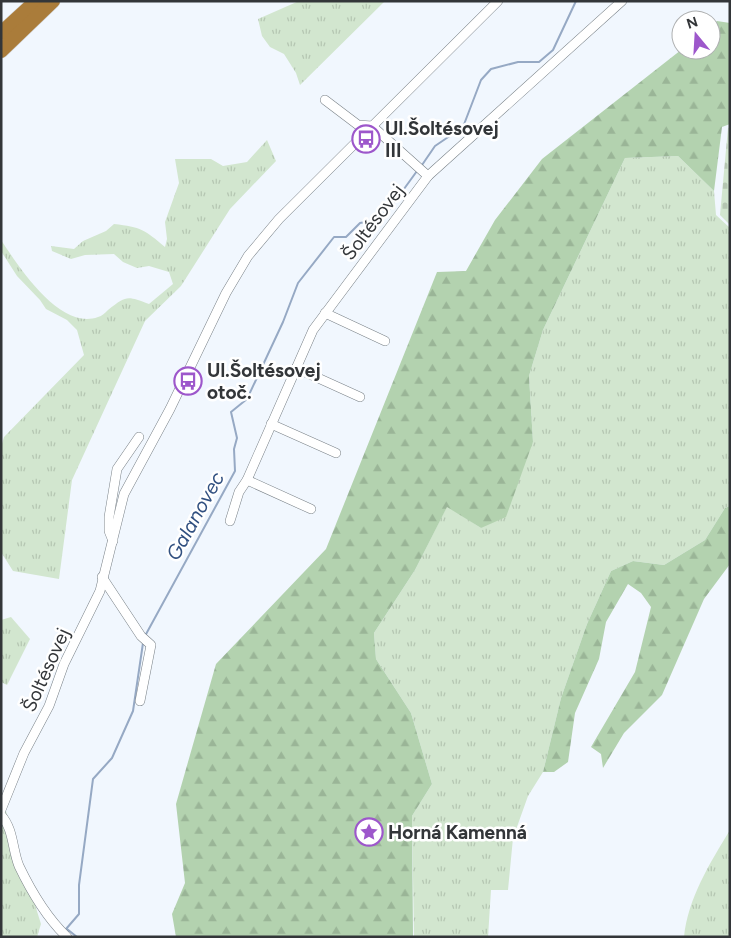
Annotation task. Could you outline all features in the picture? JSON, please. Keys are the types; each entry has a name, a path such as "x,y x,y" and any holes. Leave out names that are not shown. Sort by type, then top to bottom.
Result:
{"highway":[{"path":"1,34 36,1"},
{"path":"1,51 53,1"}],"street":[{"name":"Šoltésovej","path":"1,810 24,753 49,706 64,664 100,591 124,494 170,409 226,293 248,256 279,219 498,1"},
{"name":"Šoltésovej","path":"230,521 239,492 247,480 313,330 428,176 622,1"},
{"name":"Šoltésovej","path":"325,100 358,125 372,126 428,176"},
{"path":"325,313 385,341"},
{"path":"296,368 360,397"},
{"path":"271,424 336,453"},
{"name":"Šoltésovej","path":"113,541 109,531 109,517 117,470 139,437"},
{"path":"247,480 311,509"},
{"path":"102,577 143,638 152,646 140,701"},
{"path":"1,815 11,831 19,865 41,904 67,937"}],"green space":[{"path":"299,1 385,1 300,85 296,73 284,54 270,47 262,36 258,19"},
{"path":"721,22 730,23 730,124 722,127 714,191 678,156 625,158 543,330 529,376 533,442 506,517 481,528 447,507 415,570 374,633 376,659 411,713 432,784 412,816 413,937 176,937 172,914 185,883 176,804 216,664 326,549 437,272 466,271 495,220 542,159 671,58 671,60 721,60"},
{"path":"730,127 730,225 720,215 728,128"},
{"path":"267,140 276,161 230,209 181,286 145,321 72,480 59,579 13,571 1,552 1,447 4,437 84,355 77,330 67,320 46,309 17,276 1,251 1,240 18,265 42,294 69,315 84,319 98,317 127,298 149,304 173,284 169,272 149,266 137,268 123,262 114,254 85,255 71,259 52,251 51,246 74,249 83,241 106,231 114,224 131,226 142,230 165,247 167,239 165,222 179,183 175,159 211,159 223,166 247,162"},
{"path":"678,156 714,191 716,215 730,228 730,506 725,508 705,540 664,565 633,561 611,571 587,624 561,698 543,772 528,796 513,838 508,890 491,890 488,937 414,937 412,816 432,784 411,713 376,659 374,633 415,570 447,506 481,528 533,442 529,376 543,330 625,158"},
{"path":"730,506 730,564 704,599 662,695 624,733 603,768 601,754 591,747 635,672 651,607 641,593 628,584 606,622 599,659 575,713 568,762 554,772 543,772 561,698 587,624 611,571 633,561 664,565 705,540 725,508"},
{"path":"11,617 30,639 7,685 1,682 1,620"},
{"path":"1,795 41,924 37,937 1,937"},
{"path":"730,830 730,937 684,937 690,908 701,881"}],"waterway":[{"name":"Galanovec","path":"422,165 435,146 463,127 481,80 491,69 518,62 539,62 553,50 576,1"},
{"name":"Galanovec","path":"145,636 235,471 234,449 237,438 231,412 247,399 283,322 298,283 334,237 346,237 360,223 370,221 388,211 417,171"},
{"name":"Galanovec","path":"68,932 66,929 79,914 79,885 93,779 112,758 133,711 143,643"},
{"name":"Galanovec","path":"67,929 77,937"}],"place":[{"name":"Ul.Šoltésovej III","path":"366,139"},
{"name":"Ul.Šoltésovej otoč.","path":"188,381"},
{"name":"Horná Kamenná","path":"369,832"}]}
